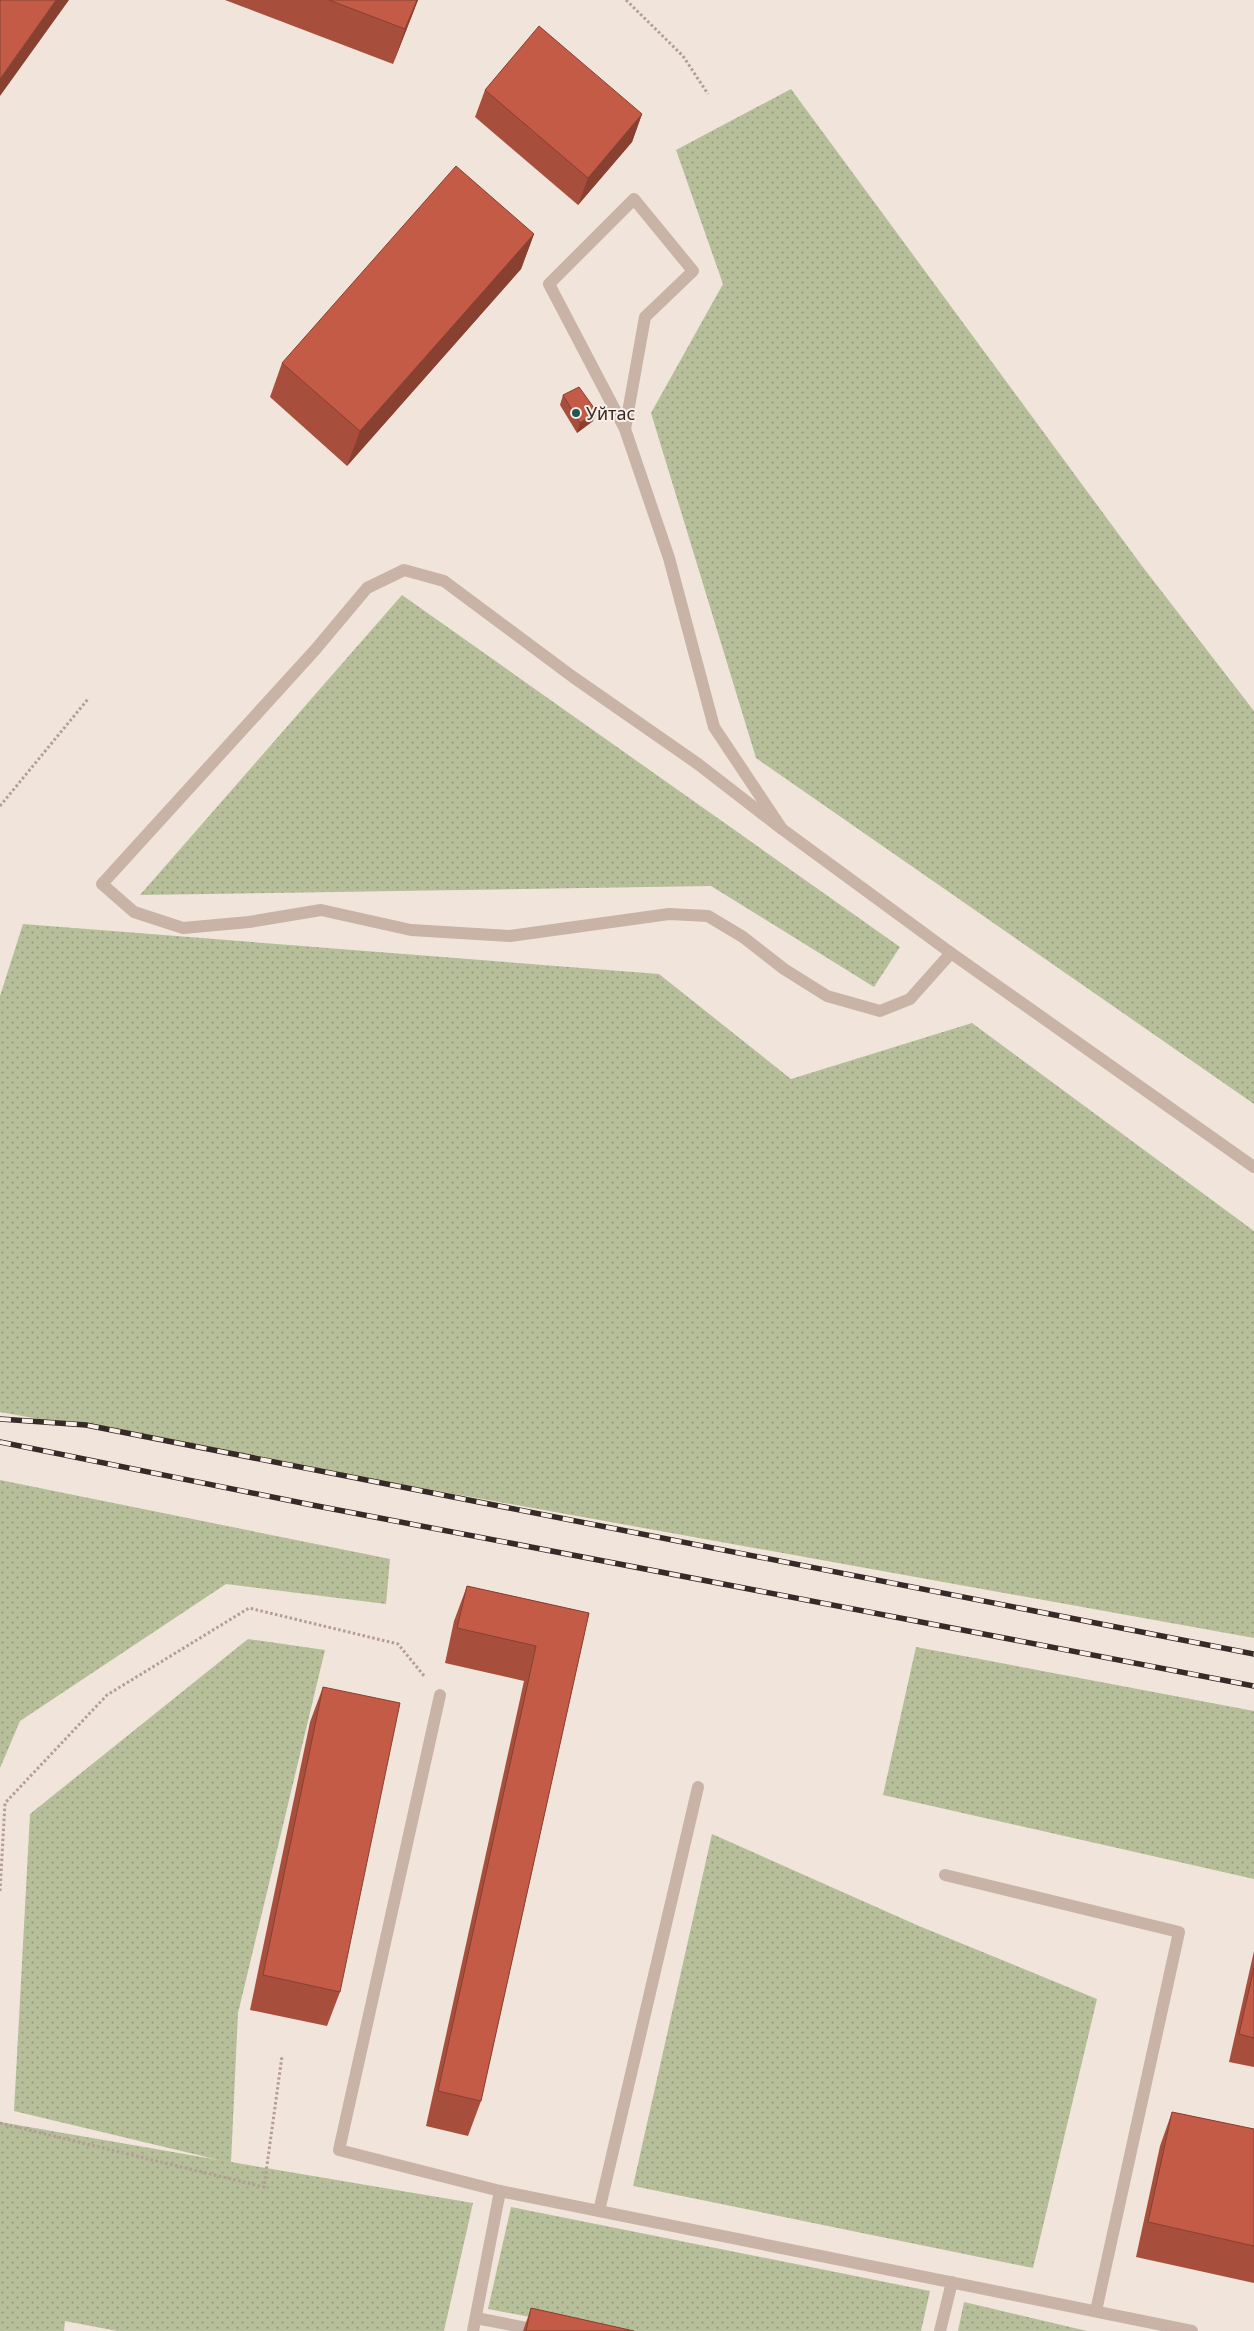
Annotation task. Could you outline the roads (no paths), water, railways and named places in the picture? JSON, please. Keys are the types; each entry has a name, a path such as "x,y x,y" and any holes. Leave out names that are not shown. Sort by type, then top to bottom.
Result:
{"street":[{"path":"625,429 645,317 693,271 634,199 549,284 625,429 669,558 714,727 782,829"},
{"path":"951,953 910,999 880,1010 827,996 784,968 743,937 708,916 669,914 510,936 411,930 321,910 249,922 184,928 134,912 102,884 315,650 367,588 404,570 444,581 573,677 698,764 782,829 951,953 1254,1166"},
{"path":"440,1695 339,2150 500,2191 1192,2331"},
{"path":"598,2211 698,1787"},
{"path":"945,1875 1179,1932 1096,2311"},
{"path":"473,2331 500,2191"},
{"path":"940,2331 952,2282"},
{"path":"476,2318 542,2331"}],"railway":[{"path":"0,1419 86,1425 1254,1654"},
{"path":"0,1442 312,1505 1254,1686"}],"place":[{"name":"Уйтас","path":"576,413"}]}
